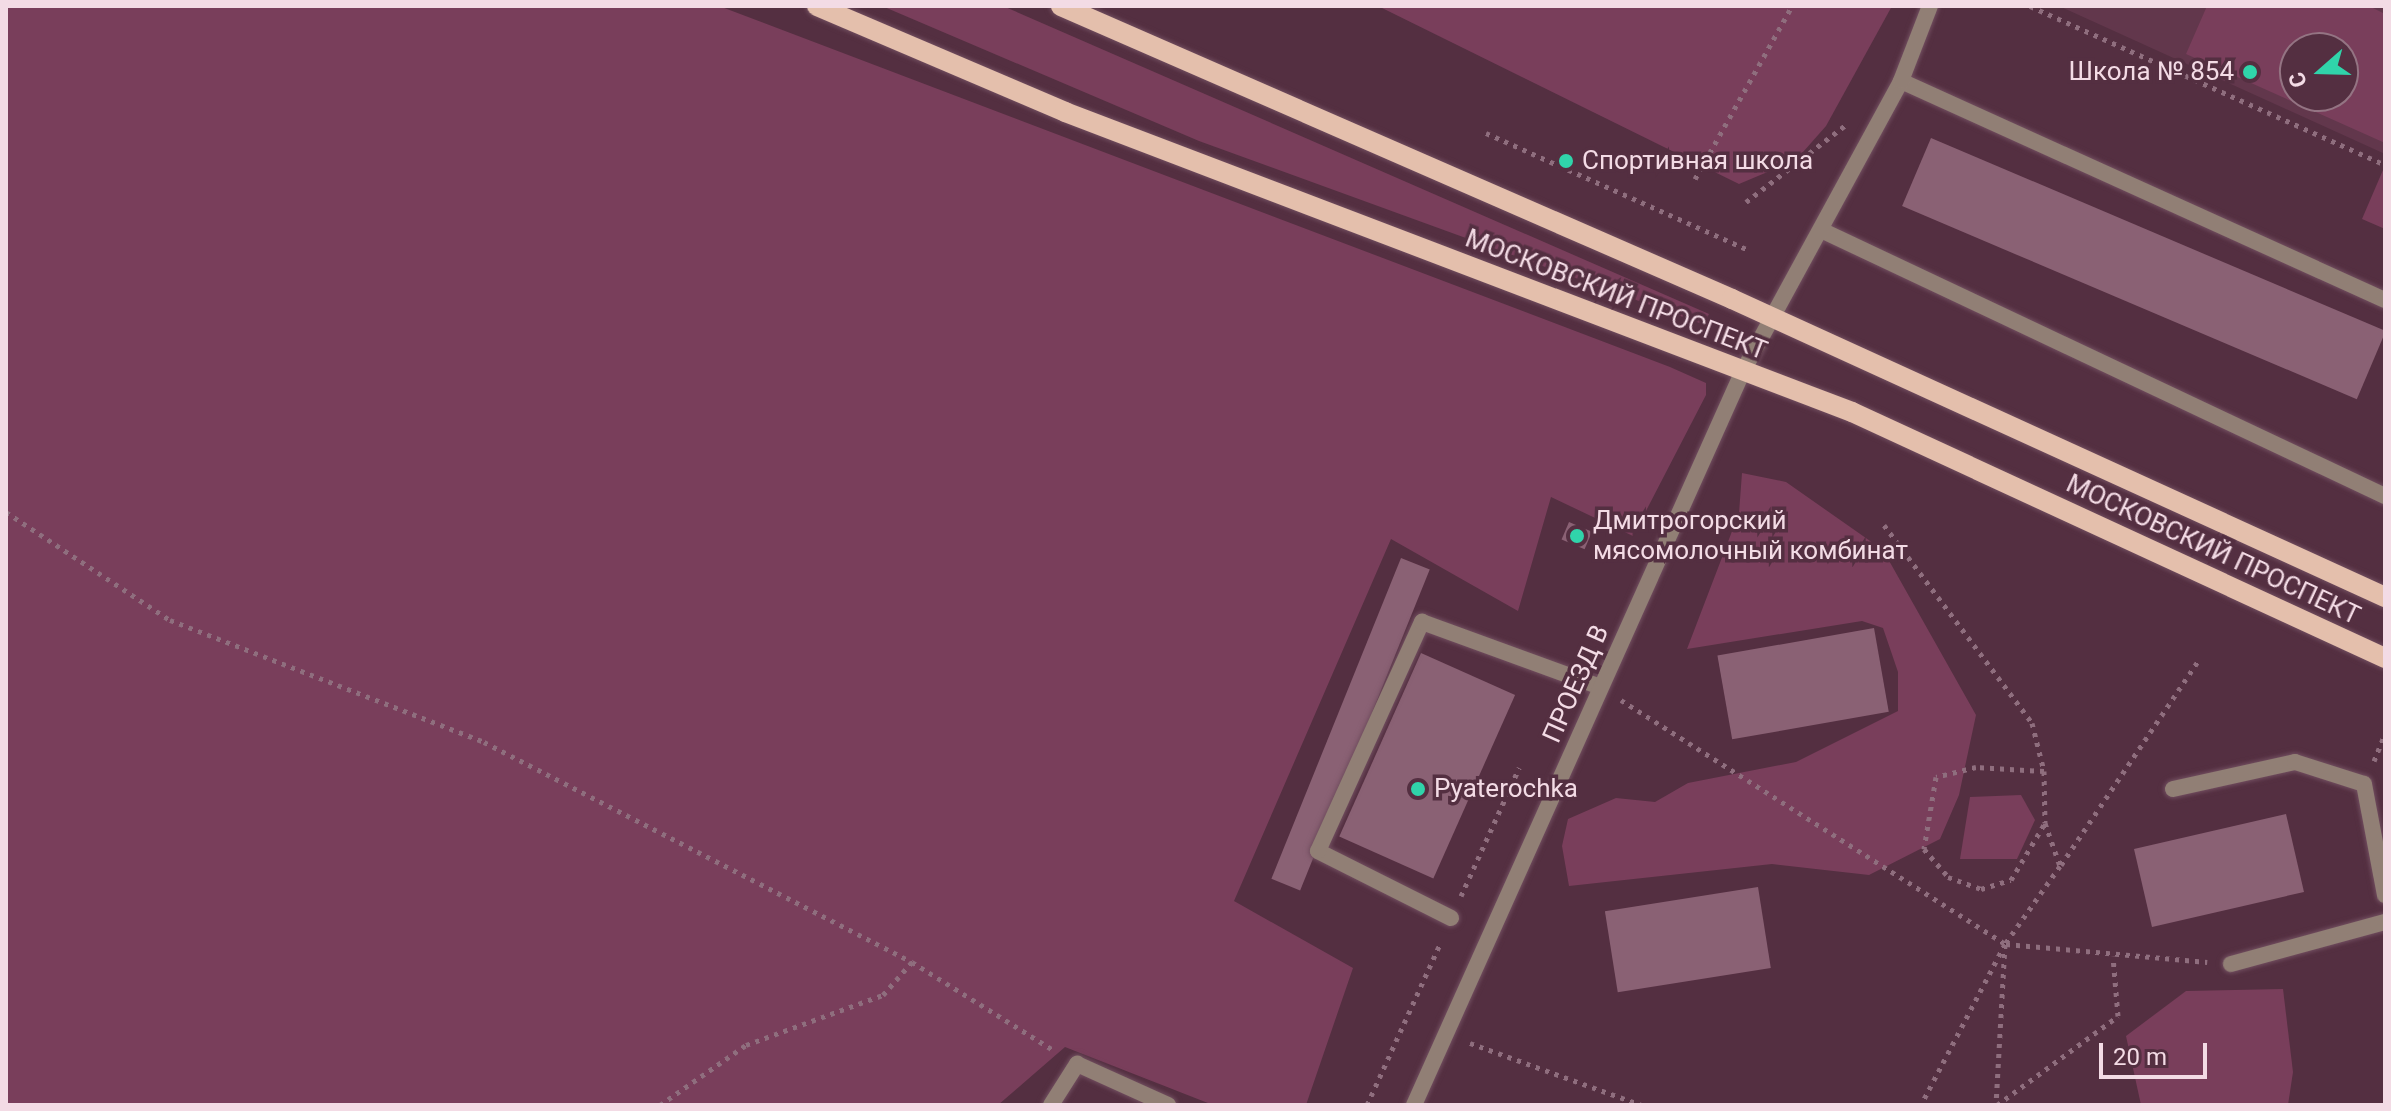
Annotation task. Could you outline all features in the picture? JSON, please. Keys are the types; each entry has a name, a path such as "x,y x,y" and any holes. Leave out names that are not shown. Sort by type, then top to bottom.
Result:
{"main road":[{"name":"МОСКОВСКИЙ ПРОСПЕКТ","path":"817,6 1065,112 1852,412 2385,658"},
{"name":"МОСКОВСКИЙ ПРОСПЕКТ","path":"1061,6 1773,318 2385,597"}],"lane":[{"name":"ПРОЕЗД B","path":"1414,1105 1743,371 1901,81 1930,6"},
{"path":"1901,81 2385,300"},
{"path":"1821,230 2385,496"},
{"path":"1451,918 1318,851 1422,622 1601,687"},
{"path":"2173,789 2295,762 2364,784 2385,895"},
{"path":"2231,964 2385,922"},
{"path":"1051,1105 1077,1064 1168,1105"}],"path":[{"path":"1695,179 1792,6"},
{"path":"2030,6 2385,165"},
{"path":"1746,202 1853,118"},
{"path":"1486,133 1746,249"},
{"path":"6,512 170,620 484,742 912,962 1077,1064"},
{"path":"1884,525 2032,723 2044,771 2045,823 2060,866"},
{"path":"1921,1105 2005,944 2200,658"},
{"path":"1601,687 2005,944 2231,964"},
{"path":"2044,771 1976,767 1936,777 1924,849 1948,877 1981,889 2011,880 2045,823"},
{"path":"1997,1105 2005,944"},
{"path":"1997,1105 2118,1016 2113,956"},
{"path":"660,1105 746,1045 883,995 912,962"},
{"path":"1447,1034 1641,1105"}],"shaded area":[{"path":"6,6 719,6 1670,367 1706,383 1706,395 1633,536 1551,497 1518,611 1391,539 1234,901 1353,968 1306,1105 1213,1105 1065,1047 998,1105 6,1105"},
{"path":"882,6 1003,6 1709,314 1705,325 1199,141"},
{"path":"1378,6 1892,6 1826,126 1796,160 1739,184"},
{"name":"Школа № 854","path":"2059,6 2385,6 2385,154 2292,112 2359,112 2359,32 2279,32 2279,106"},
{"path":"2207,6 2369,6 2385,14 2385,143 2316,112 2359,112 2359,32 2279,32 2279,96 2186,54"},
{"path":"2385,171 2385,229 2362,219"},
{"path":"1742,473 1786,482 1883,550 1976,715 1959,795 1940,839 1869,875 1772,864 1569,886 1562,846 1568,819 1616,798 1655,802 1688,783 1796,762 1898,711 1898,672 1883,628 1862,621 1687,649 1739,513"},
{"path":"2021,795 2035,820 2017,859 1960,859 1970,797"},
{"path":"2283,989 2293,1072 2288,1105 2141,1105 2126,1036 2186,991"}],"building":[{"path":"1931,138 2385,331 2357,399 1902,206"},
{"name":"Дмитрогорский мясомолочный комбинат","path":"1569,522 1592,532 1585,549 1562,539"},
{"path":"1401,558 1430,570 1300,890 1271,879"},
{"path":"1874,628 1889,712 1732,739 1717,656"},
{"name":"Pyaterochka","path":"1421,653 1515,695 1433,879 1339,837"},
{"path":"2286,814 2304,892 2152,927 2134,849"},
{"path":"1758,887 1771,968 1618,992 1605,911"}],"place":[{"name":"Школа № 854","path":"2250,72"},
{"name":"Спортивная школа","path":"1566,161"},
{"name":"Дмитрогорский мясомолочный комбинат","path":"1577,536"},
{"name":"Pyaterochka","path":"1418,789"}]}
